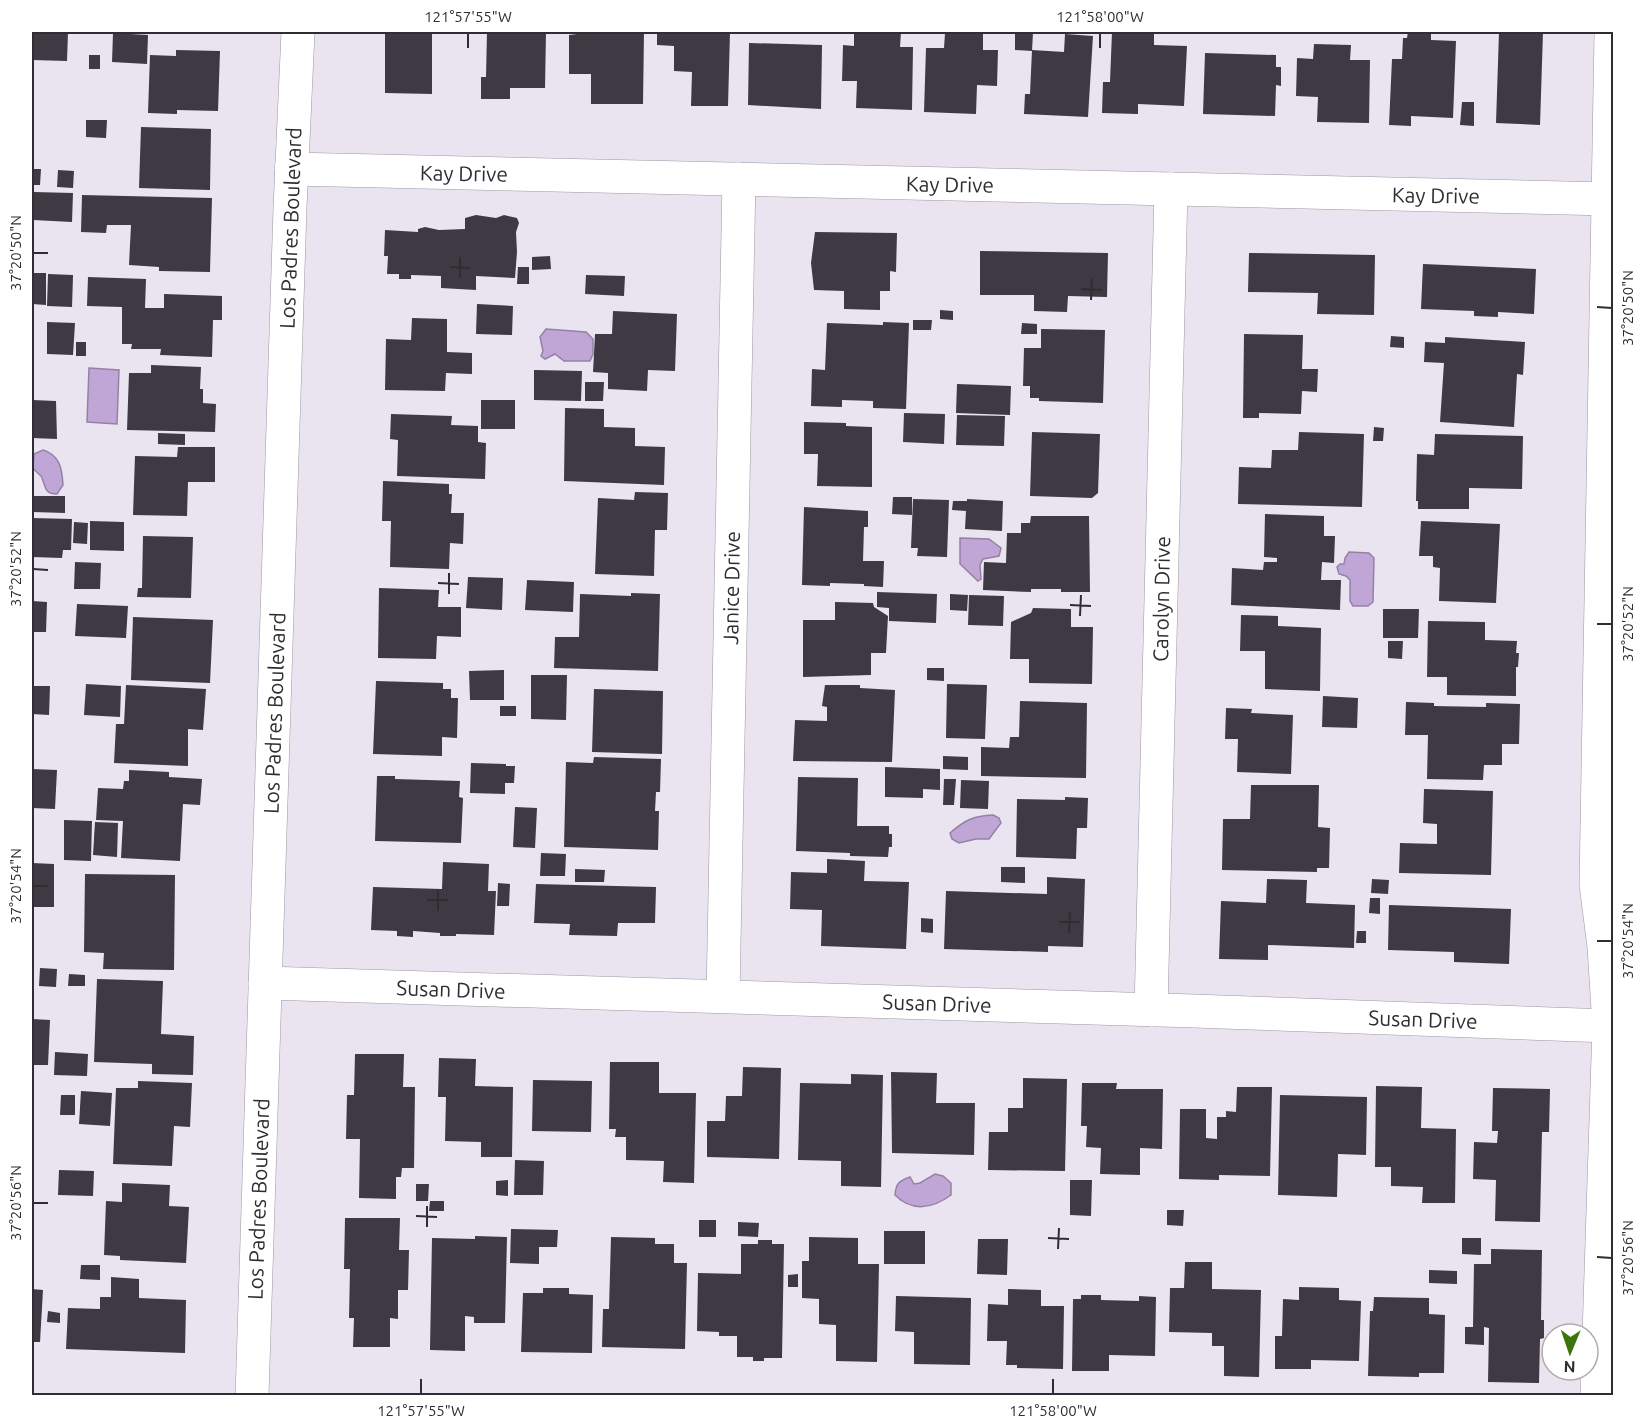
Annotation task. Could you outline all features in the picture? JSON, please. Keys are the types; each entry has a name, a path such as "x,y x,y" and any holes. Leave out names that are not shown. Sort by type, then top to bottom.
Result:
{"street":[{"name":"Los Padres Boulevard","path":"252,1395 291,169 298,32"},
{"path":"1597,1395 1609,1026 1604,947 1596,884 1611,32"},
{"name":"Kay Drive","path":"291,169 1609,199"},
{"name":"Janice Drive","path":"723,996 740,179"},
{"name":"Carolyn Drive","path":"1151,1010 1171,189"},
{"name":"Susan Drive","path":"265,983 1609,1026"}],"shaded area":[{"path":"546,329 586,332 593,339 593,354 590,361 564,361 555,354 545,359 541,356 543,351 540,337"},
{"path":"89,368 119,370 117,424 87,422"},
{"path":"43,450 57,459 61,468 63,485 57,494 47,491 41,476 33,468 34,454"},
{"path":"960,538 989,539 1001,548 999,556 983,559 980,565 981,579 978,581 960,564"},
{"path":"1349,552 1369,553 1374,558 1373,602 1368,606 1353,606 1350,601 1350,580 1339,574 1337,567 1344,564"},
{"path":"993,815 999,818 1001,823 989,839 959,843 952,839 950,833 965,822 980,816"},
{"path":"935,1174 943,1176 951,1183 951,1195 944,1200 922,1207 908,1204 895,1195 897,1185 903,1180 910,1177 914,1184 920,1183"}],"building":[{"path":"32,32 68,32 67,61 32,60"},
{"path":"385,32 432,33 432,94 385,93"},
{"path":"487,32 546,32 545,88 510,88 510,99 481,99 481,77 486,77"},
{"path":"577,32 644,32 643,104 591,104 591,74 569,74 569,35 577,34"},
{"path":"657,32 730,32 728,106 691,106 692,72 674,71 674,46 657,45"},
{"path":"854,32 901,32 900,47 913,47 912,110 856,108 857,81 842,81 843,45 854,46"},
{"path":"1015,32 1033,32 1032,51 1015,50"},
{"path":"1112,32 1154,32 1154,45 1187,46 1184,106 1138,104 1138,114 1102,113 1103,82 1110,82"},
{"path":"1408,32 1431,32 1431,40 1456,41 1453,118 1411,116 1411,126 1389,125 1392,59 1402,59 1403,38 1407,38"},
{"path":"1499,32 1543,32 1540,125 1496,123"},
{"path":"113,33 148,35 147,64 112,62"},
{"path":"945,33 983,34 983,50 998,50 997,86 977,85 976,114 924,112 926,48 944,48"},
{"path":"1065,34 1093,36 1088,117 1024,114 1025,94 1030,94 1032,50 1064,52"},
{"path":"749,43 822,45 821,109 748,105"},
{"path":"1314,44 1351,45 1350,60 1370,60 1369,123 1317,122 1318,97 1296,96 1297,58 1313,59"},
{"path":"176,50 220,51 218,111 177,110 177,114 148,113 150,55 176,56"},
{"path":"1205,53 1276,55 1276,67 1281,67 1281,86 1276,85 1275,116 1203,114"},
{"path":"89,55 100,55 100,69 89,69"},
{"path":"1462,102 1474,102 1474,126 1460,125"},
{"path":"86,120 107,120 106,138 86,137"},
{"path":"141,127 211,129 210,190 139,188"},
{"path":"32,169 41,169 40,185 32,185"},
{"path":"58,170 74,171 73,188 57,187"},
{"path":"34,192 73,193 72,222 33,220"},
{"path":"82,195 212,198 210,272 159,271 159,267 129,265 131,225 107,225 106,233 81,232"},
{"path":"476,215 496,218 504,215 517,218 519,223 516,232 515,278 476,276 476,290 441,288 441,276 411,275 411,279 399,279 399,274 387,274 388,256 384,256 385,230 418,232 418,229 425,227 439,230 465,229 465,218"},
{"path":"815,232 897,233 896,272 890,271 890,291 880,291 880,310 844,309 844,291 814,290 811,263"},
{"path":"980,251 1108,253 1107,297 1068,296 1067,312 1034,311 1034,295 980,295"},
{"path":"1249,253 1375,255 1374,315 1317,314 1318,293 1248,292"},
{"path":"550,256 551,269 532,270 532,257"},
{"path":"1423,264 1536,269 1534,314 1498,312 1498,317 1474,316 1474,311 1421,309"},
{"path":"518,267 529,267 529,284 517,284"},
{"path":"32,273 46,273 46,305 32,304"},
{"path":"48,274 73,275 72,307 47,306"},
{"path":"586,275 625,276 624,296 585,294"},
{"path":"88,277 146,279 145,308 164,308 164,294 222,296 222,320 213,320 212,357 160,355 161,349 131,349 132,344 122,344 122,307 87,306"},
{"path":"477,304 513,306 512,335 476,334"},
{"path":"940,310 953,311 953,320 940,319"},
{"path":"613,311 677,314 675,371 648,370 647,391 608,389 608,373 593,372 595,334 612,334"},
{"path":"412,318 447,319 447,352 472,353 472,374 446,373 445,391 385,390 386,339 411,340"},
{"path":"913,320 932,320 931,330 913,330"},
{"path":"47,322 75,323 73,355 47,354"},
{"path":"883,322 909,323 906,409 873,408 873,401 842,400 842,407 811,406 812,369 825,370 827,323 883,325"},
{"path":"1022,323 1037,324 1037,334 1021,334"},
{"path":"1041,329 1105,330 1103,403 1039,401 1039,398 1030,398 1030,386 1023,386 1024,348 1041,348"},
{"path":"1244,334 1303,335 1302,369 1318,369 1317,392 1302,391 1301,414 1259,413 1259,418 1243,418"},
{"path":"1391,336 1404,337 1404,348 1390,347"},
{"path":"1445,337 1525,342 1523,375 1517,374 1514,427 1440,422 1444,363 1424,362 1425,342 1445,343"},
{"path":"76,342 86,342 86,356 76,356"},
{"path":"151,365 201,367 200,389 203,389 203,403 216,404 215,432 127,430 129,373 151,373"},
{"path":"534,370 582,371 581,401 534,400"},
{"path":"585,382 604,382 603,401 585,401"},
{"path":"957,384 1011,386 1010,415 956,413"},
{"path":"32,400 56,401 57,439 32,438"},
{"path":"481,400 515,400 515,429 481,429"},
{"path":"565,408 604,409 604,427 635,428 635,446 665,447 664,485 564,481"},
{"path":"904,413 945,414 944,444 903,442"},
{"path":"391,414 452,416 451,425 478,426 478,442 486,443 485,479 397,476 398,440 390,439"},
{"path":"957,415 1005,416 1004,446 956,445"},
{"path":"804,422 846,423 846,426 872,427 872,487 817,486 818,454 804,454"},
{"path":"1374,427 1384,428 1383,441 1373,441"},
{"path":"1032,432 1100,434 1098,493 1092,498 1030,496"},
{"path":"1299,432 1364,434 1362,507 1238,504 1239,467 1271,468 1272,450 1298,450"},
{"path":"158,433 185,434 185,445 158,444"},
{"path":"1435,434 1523,436 1522,489 1469,488 1469,509 1418,509 1418,501 1416,501 1417,454 1434,455"},
{"path":"178,447 215,447 215,482 188,482 187,516 133,515 135,456 177,457"},
{"path":"383,481 449,484 449,494 452,494 451,513 464,513 463,544 450,543 449,569 390,567 391,521 382,521"},
{"path":"635,492 668,493 667,530 655,530 654,576 595,574 598,498 634,500"},
{"path":"34,496 65,496 65,513 33,512"},
{"path":"893,497 912,497 912,515 892,514"},
{"path":"913,499 949,500 947,557 917,556 918,548 911,548"},
{"path":"967,499 1003,501 1002,531 965,529 966,511 952,510 953,501 967,501"},
{"path":"804,507 868,511 868,527 864,527 863,561 884,561 883,587 830,583 830,586 802,585"},
{"path":"1265,514 1324,516 1324,536 1335,536 1334,563 1322,562 1321,580 1341,580 1340,610 1231,605 1232,568 1263,570 1264,562 1277,562 1277,558 1264,557"},
{"path":"1031,516 1089,516 1090,592 1061,592 1061,589 1031,589 1031,592 983,590 984,562 1006,563 1007,533 1021,533 1021,523 1030,523"},
{"path":"32,518 72,519 71,550 63,550 62,558 32,557"},
{"path":"90,521 124,522 124,551 90,550"},
{"path":"1421,521 1500,524 1496,603 1439,601 1440,568 1433,567 1433,556 1419,556"},
{"path":"74,522 88,523 87,544 73,543"},
{"path":"143,536 193,537 191,598 137,597 138,588 142,588"},
{"path":"75,562 101,563 100,589 74,589"},
{"path":"468,577 503,578 502,610 466,608"},
{"path":"527,580 574,582 573,612 525,610"},
{"path":"379,588 439,590 438,607 461,607 461,637 437,636 436,659 378,658"},
{"path":"877,592 937,594 936,623 889,621 889,608 877,607"},
{"path":"631,593 660,594 658,671 554,668 555,637 579,637 580,594 631,596"},
{"path":"950,594 968,595 967,611 950,610"},
{"path":"969,595 1004,596 1003,626 968,625"},
{"path":"32,601 47,602 46,632 32,632"},
{"path":"835,602 873,603 874,607 888,616 886,653 871,653 871,675 803,677 803,620 835,620"},
{"path":"77,604 128,606 126,638 75,636"},
{"path":"1033,608 1071,609 1071,627 1093,627 1092,684 1029,683 1029,659 1010,659 1011,622 1031,613"},
{"path":"1383,609 1419,609 1418,638 1383,638"},
{"path":"1241,615 1278,616 1278,626 1321,628 1320,691 1265,689 1265,651 1240,651"},
{"path":"133,617 213,620 210,683 131,680"},
{"path":"1428,621 1485,622 1485,640 1517,641 1516,653 1519,653 1518,667 1516,667 1516,696 1447,695 1447,677 1427,677"},
{"path":"1388,641 1403,641 1402,659 1388,658"},
{"path":"927,668 944,668 944,681 927,680"},
{"path":"504,670 504,700 470,700 469,671"},
{"path":"531,675 567,675 566,720 531,719"},
{"path":"376,681 443,683 443,689 451,689 451,698 458,698 457,738 442,737 442,756 373,754"},
{"path":"86,684 121,686 120,717 84,715"},
{"path":"947,684 987,685 985,739 946,738"},
{"path":"126,685 206,689 203,730 188,729 188,766 114,763 116,724 124,724"},
{"path":"825,685 860,685 860,688 895,690 892,762 793,761 795,720 827,721 827,707 822,706"},
{"path":"32,686 50,686 49,715 32,714"},
{"path":"594,689 663,691 662,754 592,752"},
{"path":"1323,696 1358,698 1357,728 1322,727"},
{"path":"1020,701 1087,703 1086,778 981,776 981,747 1009,748 1010,737 1019,737"},
{"path":"1406,702 1434,703 1434,706 1486,707 1486,703 1520,704 1519,744 1502,744 1502,765 1484,765 1483,780 1427,779 1428,735 1405,735"},
{"path":"500,706 516,706 516,716 500,716"},
{"path":"1226,708 1252,709 1251,713 1293,715 1291,774 1237,772 1238,739 1225,739"},
{"path":"943,756 968,757 968,770 943,769"},
{"path":"594,757 661,759 660,792 656,792 655,811 659,811 658,850 564,847 566,762 593,763"},
{"path":"471,763 515,766 514,783 505,783 505,794 470,793"},
{"path":"885,767 940,769 940,790 923,789 923,798 885,797"},
{"path":"32,769 57,770 55,809 32,808"},
{"path":"129,770 169,772 169,777 202,779 200,805 183,804 180,861 121,858 123,821 96,820 98,788 123,789 124,781 129,781"},
{"path":"377,776 395,776 395,779 460,781 459,797 463,798 461,843 375,841"},
{"path":"798,777 858,778 857,826 889,826 889,834 892,834 892,847 889,847 888,857 796,851"},
{"path":"944,779 956,779 954,805 943,805"},
{"path":"961,780 989,781 988,809 960,808"},
{"path":"1251,785 1319,785 1318,827 1330,828 1329,868 1317,868 1317,872 1222,870 1223,819 1250,819"},
{"path":"1424,789 1493,791 1491,875 1399,873 1400,843 1437,844 1437,824 1423,823"},
{"path":"1065,797 1088,798 1087,828 1077,828 1076,859 1016,857 1017,799 1065,800"},
{"path":"515,807 537,808 535,848 513,847"},
{"path":"64,820 92,821 91,861 64,860"},
{"path":"95,822 118,823 117,857 93,855"},
{"path":"541,853 566,854 565,876 540,876"},
{"path":"827,859 865,861 864,881 909,882 906,949 821,946 822,910 790,909 791,872 827,873"},
{"path":"443,862 489,864 488,891 496,891 494,935 440,936 440,933 413,931 413,937 397,936 397,931 371,930 373,887 442,889"},
{"path":"32,863 54,864 54,907 32,907"},
{"path":"1001,867 1025,867 1025,883 1001,882"},
{"path":"575,869 605,870 604,882 575,882"},
{"path":"85,874 175,875 174,970 103,969 104,953 84,952"},
{"path":"1047,877 1085,879 1083,947 1048,946 1048,952 944,949 946,891 1047,894"},
{"path":"1267,879 1307,880 1306,903 1355,905 1354,948 1268,945 1268,960 1219,959 1221,901 1266,903"},
{"path":"1372,879 1389,880 1388,894 1371,893"},
{"path":"498,883 510,884 509,906 497,906"},
{"path":"536,884 656,887 655,923 618,923 617,936 569,935 570,924 534,923"},
{"path":"1370,898 1380,898 1380,914 1369,913"},
{"path":"1389,905 1511,909 1509,964 1454,962 1454,952 1388,950"},
{"path":"921,918 933,919 933,933 921,932"},
{"path":"1357,931 1366,931 1366,943 1356,943"},
{"path":"40,968 57,969 56,987 39,986"},
{"path":"69,974 85,975 85,986 68,986"},
{"path":"97,979 163,981 161,1034 194,1036 193,1075 152,1074 152,1064 94,1062"},
{"path":"32,1019 50,1020 48,1065 32,1065"},
{"path":"55,1052 88,1054 87,1076 54,1075"},
{"path":"355,1054 404,1054 403,1087 415,1087 414,1168 402,1168 401,1177 396,1177 396,1199 359,1198 360,1139 346,1139 347,1095 354,1095"},
{"path":"439,1058 476,1059 475,1086 513,1087 512,1157 481,1157 481,1142 445,1141 446,1097 438,1097"},
{"path":"610,1062 659,1062 659,1093 696,1093 694,1183 663,1182 664,1161 626,1160 626,1137 615,1137 616,1129 609,1129"},
{"path":"743,1067 781,1068 779,1159 707,1157 707,1121 725,1121 726,1096 742,1096"},
{"path":"891,1072 937,1073 936,1103 975,1103 974,1155 892,1153"},
{"path":"851,1074 883,1075 881,1187 841,1186 841,1161 798,1160 800,1083 851,1084"},
{"path":"1023,1078 1067,1079 1065,1171 988,1170 989,1132 1008,1132 1008,1108 1023,1108"},
{"path":"533,1080 592,1081 591,1132 532,1131"},
{"path":"138,1081 192,1083 190,1127 174,1126 172,1166 113,1164 116,1088 138,1088"},
{"path":"1082,1083 1117,1083 1116,1089 1163,1089 1162,1149 1140,1148 1140,1175 1100,1174 1101,1148 1086,1147 1087,1126 1081,1126"},
{"path":"1376,1086 1422,1087 1421,1128 1456,1129 1455,1203 1422,1203 1423,1187 1391,1186 1391,1167 1375,1167"},
{"path":"1237,1087 1272,1087 1270,1176 1219,1175 1219,1180 1179,1179 1180,1109 1206,1109 1206,1138 1217,1139 1217,1117 1226,1117 1226,1111 1236,1112"},
{"path":"1493,1088 1550,1089 1549,1132 1542,1132 1540,1222 1495,1221 1496,1180 1473,1179 1474,1142 1497,1143 1498,1131 1492,1131"},
{"path":"81,1091 112,1093 110,1126 79,1124"},
{"path":"61,1095 75,1095 75,1115 60,1115"},
{"path":"1280,1095 1367,1097 1366,1155 1338,1154 1337,1197 1278,1195"},
{"path":"515,1160 544,1161 543,1195 514,1195"},
{"path":"59,1170 94,1171 93,1196 58,1195"},
{"path":"508,1180 508,1196 496,1195 496,1181"},
{"path":"1070,1180 1092,1180 1091,1216 1070,1215"},
{"path":"122,1183 170,1185 169,1206 189,1207 186,1263 120,1260 120,1256 104,1255 106,1201 122,1202"},
{"path":"416,1184 429,1184 428,1201 416,1201"},
{"path":"430,1201 444,1201 444,1211 429,1211"},
{"path":"1167,1210 1184,1210 1183,1226 1167,1225"},
{"path":"345,1218 400,1218 399,1250 409,1250 408,1290 398,1290 398,1319 390,1318 390,1347 353,1347 354,1318 349,1318 350,1269 344,1269"},
{"path":"699,1220 716,1220 716,1237 699,1237"},
{"path":"738,1222 759,1223 758,1237 738,1236"},
{"path":"511,1229 558,1230 557,1247 539,1247 539,1264 510,1263"},
{"path":"884,1231 925,1231 925,1264 884,1264"},
{"path":"475,1236 507,1237 505,1323 474,1323 474,1317 465,1316 465,1351 430,1350 432,1238 475,1239"},
{"path":"611,1237 655,1238 655,1244 674,1244 674,1263 687,1263 685,1349 602,1347 603,1309 609,1309"},
{"path":"809,1237 858,1238 858,1264 879,1264 877,1362 836,1361 836,1325 819,1324 819,1299 802,1298 802,1261 809,1261"},
{"path":"1462,1238 1481,1238 1481,1255 1462,1254"},
{"path":"978,1239 1008,1239 1007,1275 977,1274"},
{"path":"758,1240 772,1240 772,1244 784,1244 782,1358 764,1358 764,1361 753,1361 753,1357 737,1357 737,1336 719,1336 719,1332 697,1331 698,1273 741,1274 741,1244 758,1244"},
{"path":"1491,1249 1542,1250 1541,1320 1544,1322 1540,1322 1539,1383 1488,1382 1489,1328 1484,1327 1484,1345 1465,1344 1465,1327 1473,1327 1474,1264 1491,1264"},
{"path":"1185,1262 1212,1262 1212,1289 1261,1290 1259,1377 1224,1376 1224,1346 1212,1346 1212,1333 1169,1332 1170,1288 1184,1288"},
{"path":"81,1265 100,1265 100,1280 80,1279"},
{"path":"1429,1270 1457,1271 1457,1284 1429,1283"},
{"path":"798,1274 798,1287 788,1287 788,1275"},
{"path":"111,1277 139,1279 139,1298 186,1300 185,1353 66,1349 68,1308 100,1309 100,1297 111,1297"},
{"path":"1299,1287 1339,1288 1339,1300 1361,1301 1359,1361 1311,1360 1311,1369 1275,1369 1275,1336 1282,1336 1283,1299 1299,1300"},
{"path":"543,1288 569,1288 569,1294 593,1295 592,1353 521,1352 523,1293 543,1293"},
{"path":"32,1289 43,1290 40,1342 32,1342"},
{"path":"1008,1289 1041,1290 1041,1306 1064,1306 1063,1369 1017,1368 1017,1365 1006,1365 1007,1341 987,1341 988,1304 1008,1305"},
{"path":"1081,1295 1101,1295 1101,1300 1139,1301 1139,1296 1156,1297 1155,1356 1109,1355 1109,1371 1072,1371 1073,1299 1081,1299"},
{"path":"896,1296 971,1298 970,1365 914,1364 914,1332 895,1331"},
{"path":"1374,1297 1429,1298 1429,1314 1445,1315 1444,1373 1419,1373 1419,1377 1368,1376 1370,1311 1373,1311"},
{"path":"48,1311 60,1313 60,1323 47,1322"}]}
